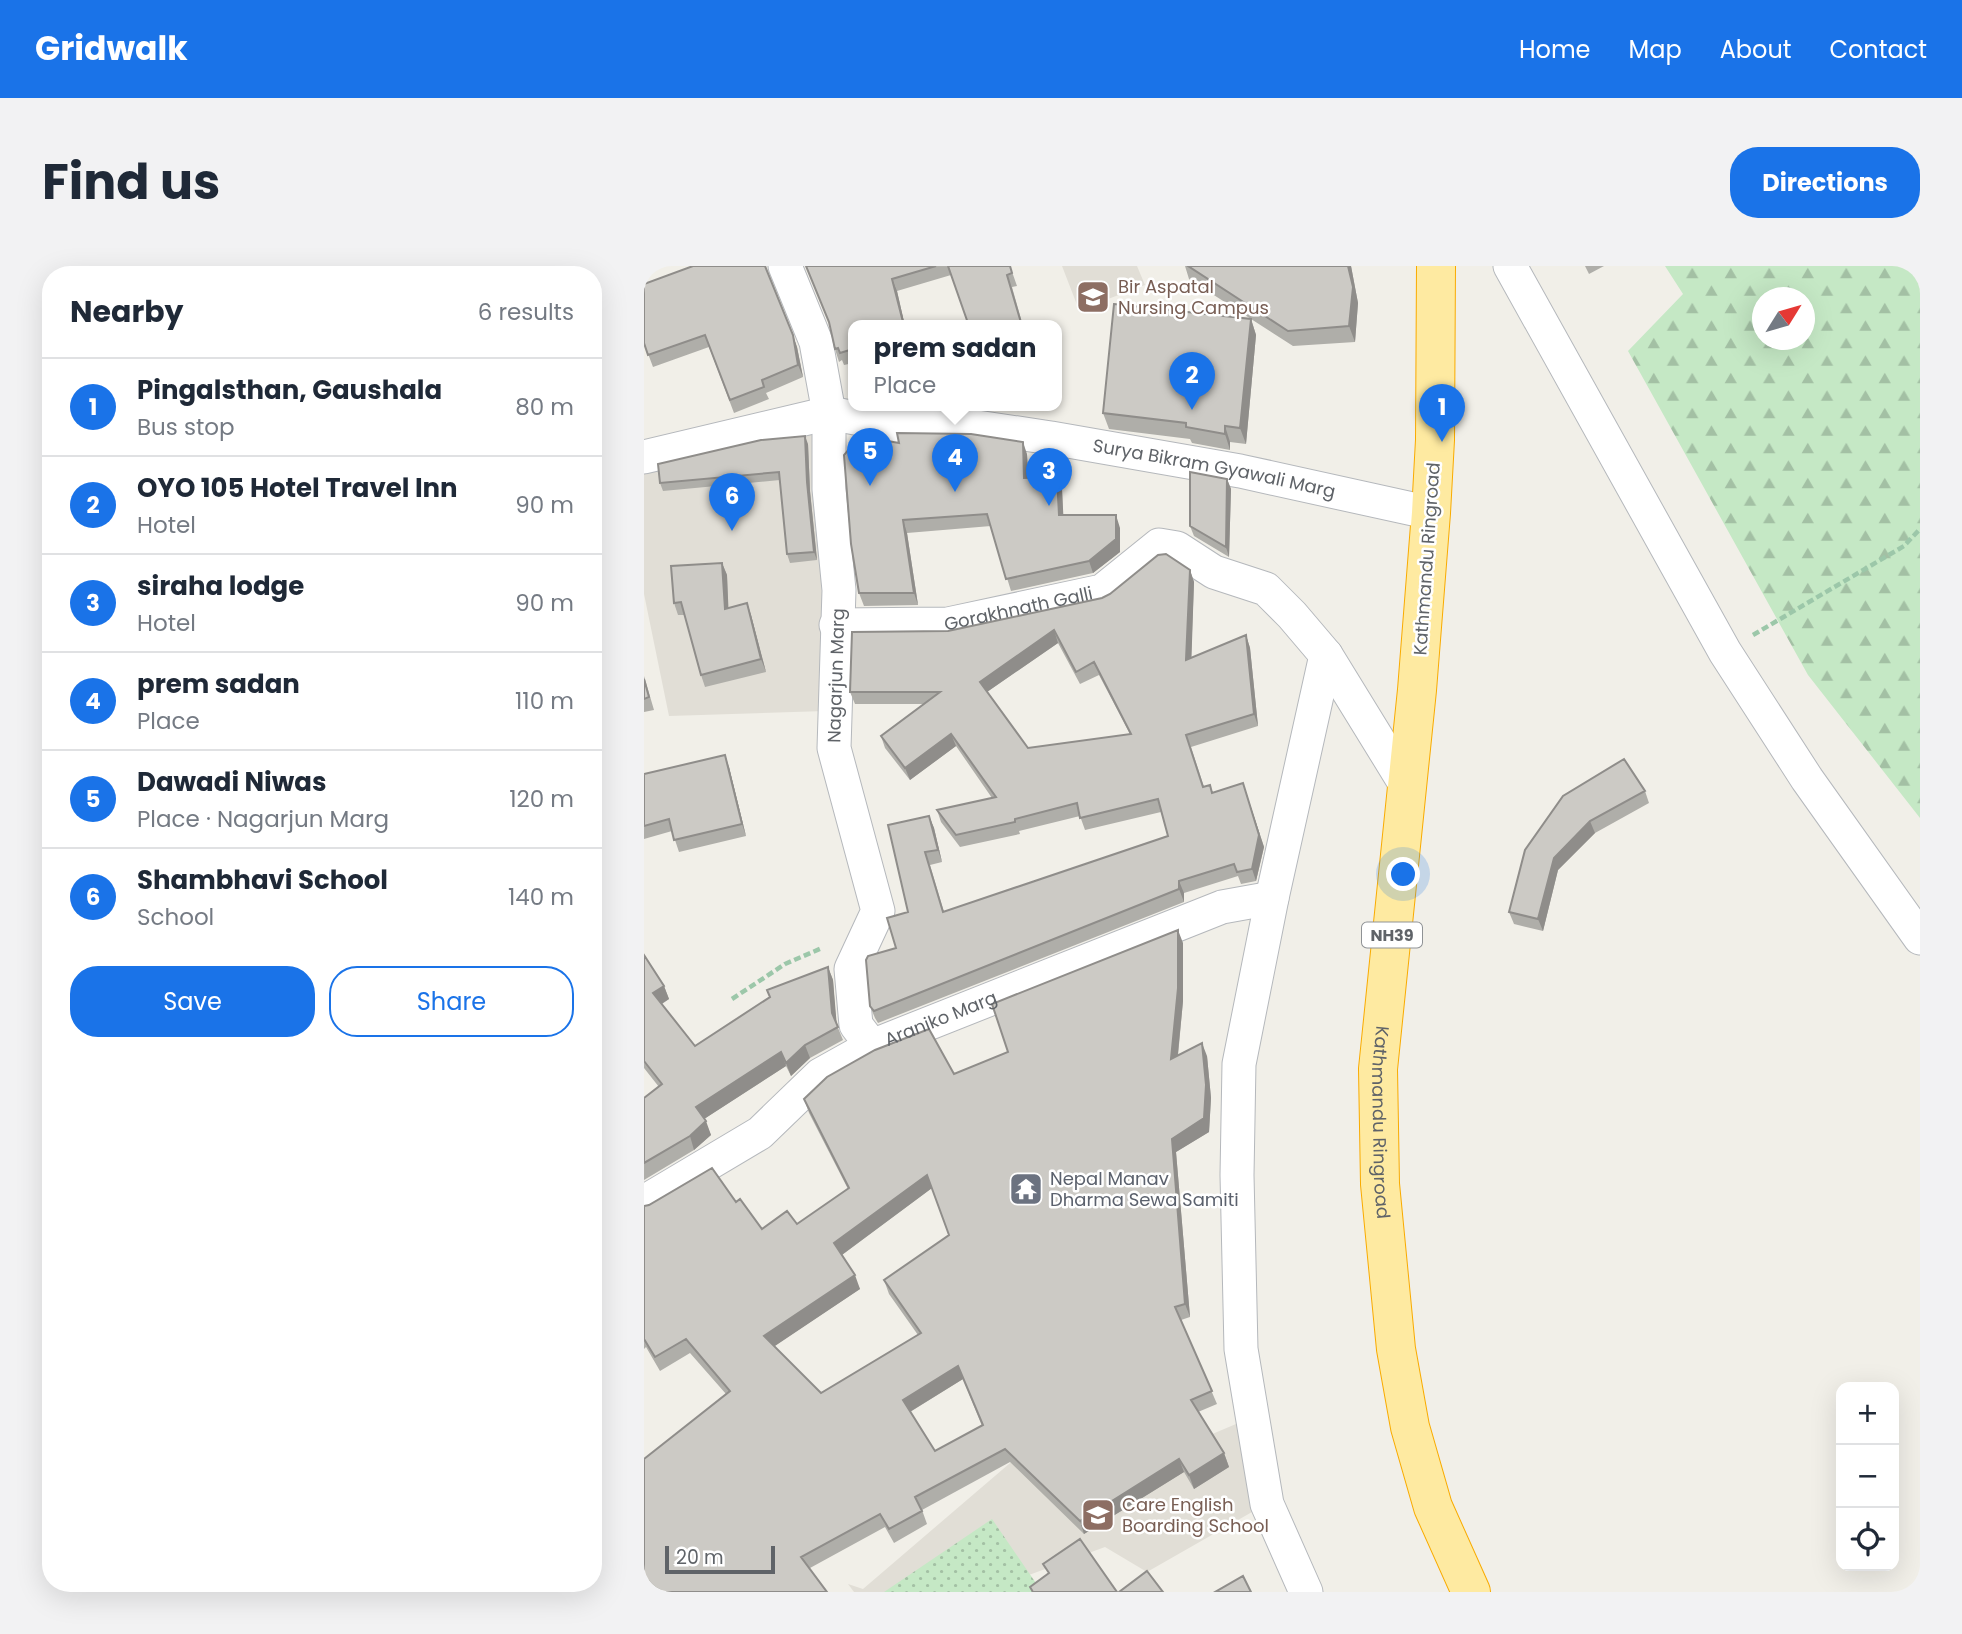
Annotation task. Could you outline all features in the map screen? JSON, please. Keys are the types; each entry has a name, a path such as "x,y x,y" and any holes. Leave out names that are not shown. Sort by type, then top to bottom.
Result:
{"highway":[{"name":"Kathmandu Ringroad","path":"1436,266 1435,440 1431,513 1417,691 1378,1069 1380,1184 1396,1349 1410,1427 1433,1507 1471,1592"}],"street":[{"name":"Nagarjun Marg","path":"785,266 816,342 829,413 829,489 839,590 834,748 878,911 851,969 856,1024 872,1046"},
{"path":"1510,266 1725,652 1807,779 1920,938"},
{"name":"Surya Bikram Gyawali Marg","path":"829,413 897,426 977,427 1051,438 1240,471 1431,513"},
{"path":"644,457 829,413"},
{"name":"Gorakhnath Galli","path":"836,625 948,624 1102,592 1159,545 1177,548 1214,572 1265,589 1292,615 1326,655 1406,785"},
{"path":"1306,1592 1268,1504 1241,1349 1237,1175 1240,1064 1272,898 1326,655"},
{"name":"Araniko Marg","path":"644,1202 760,1133 820,1075 872,1046 1222,907 1272,898"}],"path":[{"path":"1725,652 1904,546 1920,529"},
{"path":"732,999 785,964 814,953"}],"shaded area":[{"name":"Bir Aspatal Nursing Campus","path":"1062,266 1137,266 1145,285 1079,310"},
{"path":"817,429 825,711 669,716 644,594 644,468"},
{"name":"Care English Boarding School","path":"1236,1424 1245,1434 1266,1504 1147,1572 1105,1547 1015,1580 1021,1592 854,1592 848,1584 863,1589 1052,1427 1191,1443"}],"green space":[{"path":"1665,266 1920,266 1920,818 1808,675 1628,351 1683,294"},
{"path":"992,1519 1042,1592 884,1592"}],"building":[{"path":"693,266 765,266 793,335 798,365 762,380 764,387 730,400 705,335 648,355 644,343 644,284"},
{"path":"806,266 936,266 892,279 902,320 848,320 848,351 840,353 838,348 835,349 829,322"},
{"path":"948,266 1010,266 1012,273 1007,275 1020,320 967,320"},
{"path":"1188,266 1348,266 1353,287 1349,326 1288,331"},
{"path":"1114,304 1251,319 1240,428 1225,426 1225,434 1186,427 1186,423 1103,413"},
{"path":"897,433 971,434 1023,442 1024,478 1057,477 1059,515 1116,515 1116,539 1089,561 1006,579 987,514 903,520 914,593 859,593 851,544 844,455 860,436 899,443"},
{"path":"805,436 814,552 787,554 779,472 660,483 658,464 761,440"},
{"path":"1190,472 1227,479 1226,547 1190,526"},
{"path":"1166,554 1190,570 1186,660 1246,635 1254,714 1186,735 1203,787 1210,785 1212,793 1243,783 1259,835 1252,869 1237,872 1234,864 1179,881 1179,889 874,1011 870,1006 866,960 868,956 896,948 887,918 908,912 888,825 929,816 938,850 925,852 943,912 1168,836 1158,799 1080,818 1077,803 1015,819 1015,822 956,835 937,810 996,797 951,734 905,768 881,736 940,692 850,692 852,632 948,631 1102,598 1158,555","holes":["1054,630 1076,672 1094,662 1131,734 1028,748 980,682"]},
{"path":"722,563 725,609 747,603 761,659 701,675 681,602 674,603 671,566"},
{"path":"644,679 649,697 644,699"},
{"path":"725,755 742,824 674,840 669,819 644,826 644,774"},
{"path":"1624,759 1645,791 1590,821 1554,858 1538,919 1509,912 1525,850 1563,796"},
{"path":"1178,930 1178,988 1171,1059 1202,1043 1206,1085 1204,1118 1172,1139 1185,1304 1175,1307 1212,1391 1191,1400 1224,1453 1189,1475 1179,1459 1080,1521 1005,1449 915,1497 922,1511 889,1529 880,1514 801,1557 827,1592 644,1592 644,1459 730,1391 686,1339 655,1357 644,1339 644,1206 712,1168 736,1202 740,1199 762,1229 787,1211 797,1224 849,1188 804,1099 827,1077 875,1050 929,1029 954,1074 1008,1052 992,1004","holes":["927,1175 949,1235 884,1280 921,1333 821,1393 764,1336 855,1275 834,1243","958,1366 983,1425 935,1451 903,1400"]},
{"path":"644,955 664,986 653,993 695,1046 770,997 767,990 828,967 832,1013 838,1027 805,1045 786,1063 781,1052 696,1107 706,1121 690,1136 644,1163 644,1098 662,1084 644,1061"},
{"path":"1080,1539 1117,1592 1033,1592 1030,1587 1049,1573 1043,1564"},
{"path":"1147,1571 1163,1592 1119,1592"},
{"path":"1243,1576 1251,1592 1215,1592"}],"place":[{"name":"Bir Aspatal Nursing Campus","path":"1093,297"},
{"name":"OYO 105 Hotel Travel Inn","path":"1192,410"},
{"name":"Pingalsthan, Gaushala","path":"1442,442"},
{"name":"Dawadi Niwas","path":"870,486"},
{"name":"prem sadan","path":"955,492"},
{"name":"siraha lodge","path":"1049,506"},
{"name":"Shambhavi School","path":"732,531"},
{"name":"Nepal Manav Dharma Sewa Samiti","path":"1026,1189"},
{"name":"Care English Boarding School","path":"1098,1515"}]}
